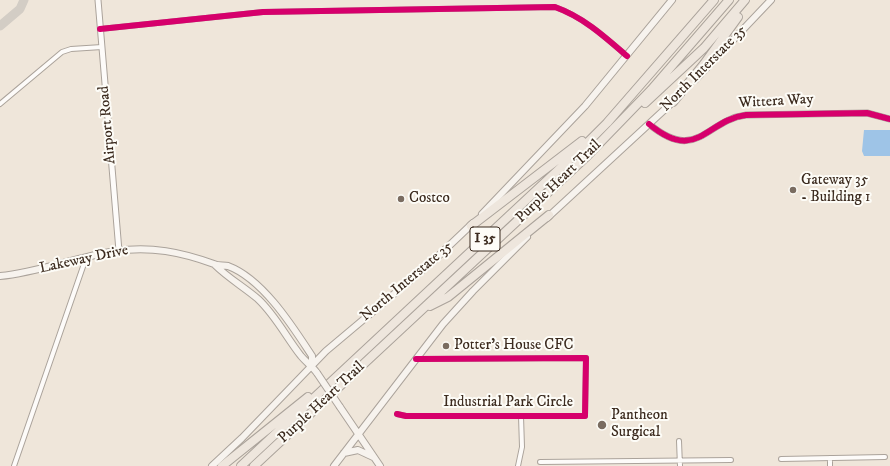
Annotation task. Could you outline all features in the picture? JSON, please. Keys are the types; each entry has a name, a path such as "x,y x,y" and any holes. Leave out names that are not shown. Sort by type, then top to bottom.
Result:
{"highway":[{"name":"Purple Heart Trail","path":"241,466 585,145 626,102 714,0"},
{"name":"Purple Heart Trail","path":"254,466 612,131 674,64 729,0"},
{"path":"612,131 699,54 723,28 745,0"},
{"path":"672,102 704,64 750,0"},
{"path":"471,226 565,156 626,102"},
{"path":"424,308 448,297 550,215"},
{"path":"222,466 317,390 341,373"}],"main road":[{"name":"North Interstate 35","path":"212,466 242,438 326,350 432,262 471,226 577,115 672,0"},
{"name":"North Interstate 35","path":"334,466 443,324 473,291 550,215 672,102 771,0"},
{"name":"Lakeway Drive","path":"0,276 119,251 147,249 171,251 193,256 215,265 228,266 264,292 287,319 312,356 312,365"},
{"name":"Lakeway Drive","path":"215,265 224,274 247,290 264,305 301,357 312,365 380,466"},
{"path":"308,351 318,353 326,350"},
{"path":"344,453 358,450 374,458"}],"street":[{"name":"Airport Road","path":"98,0 119,251"},
{"path":"100,29 263,12 555,7 572,13 600,33 626,56"},
{"path":"0,104 62,52 71,49 102,47"},
{"name":"Wittera Way","path":"649,124 664,134 684,140 704,136 730,118 746,114 867,112 890,119"},
{"path":"14,466 86,258"},
{"name":"Industrial Park Circle","path":"397,414 406,416 585,416 586,358 416,359"},
{"path":"518,466 522,447 521,416"},
{"path":"679,441 680,466"},
{"path":"781,458 885,457"},
{"path":"830,458 830,466"},
{"path":"540,462 560,464 637,464 730,460"}],"water":[{"path":"864,130 890,130 890,156 864,156 862,151"}],"taxiway":[{"path":"0,26 20,9 24,0"}],"cycle path":[{"path":"100,29 263,12 555,7 584,22 627,56"},
{"path":"649,124 665,135 679,140 690,140 732,118 746,115 867,113 890,119"},
{"path":"397,414 406,416 585,416 586,358 416,359"}],"place":[{"name":"Gateway 35 - Building 1","path":"793,190"},
{"name":"Costco","path":"401,199"},
{"name":"Potter's House CFC","path":"446,346"},
{"name":"Pantheon Surgical","path":"602,425"}]}
